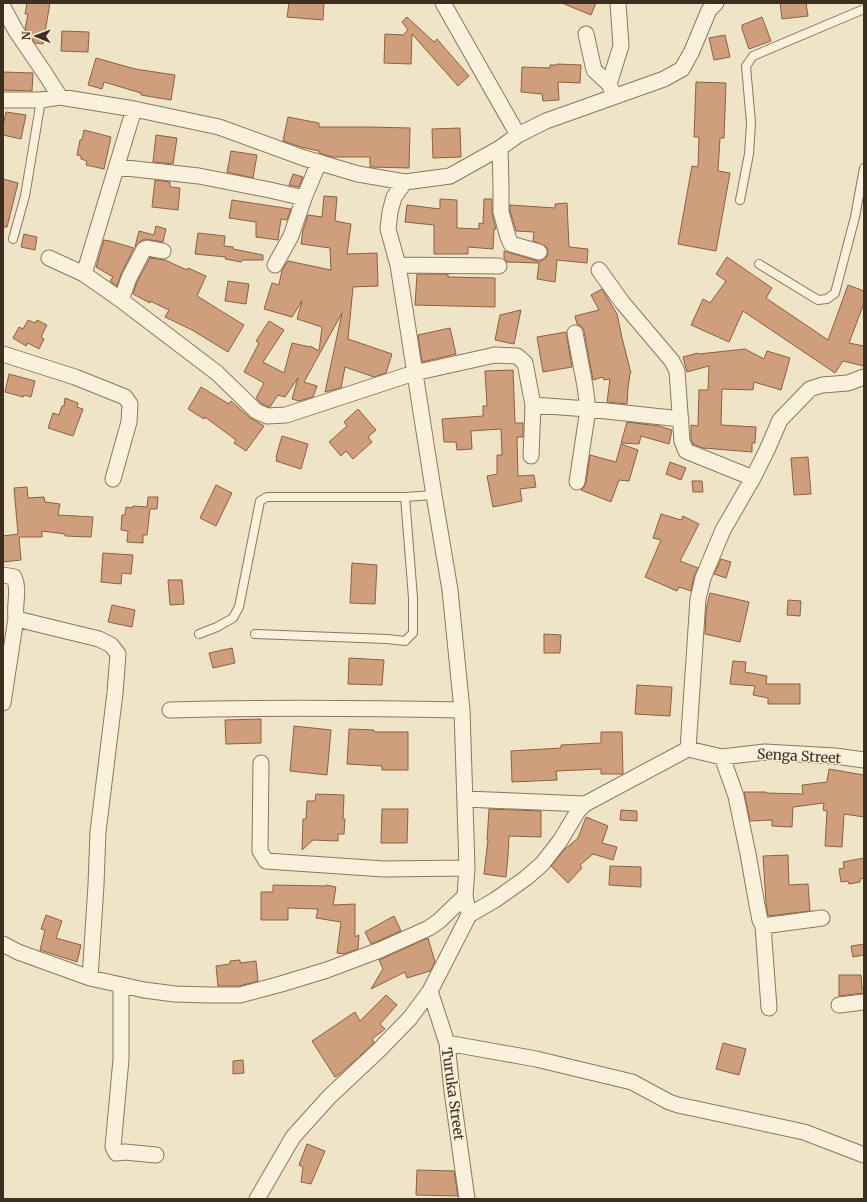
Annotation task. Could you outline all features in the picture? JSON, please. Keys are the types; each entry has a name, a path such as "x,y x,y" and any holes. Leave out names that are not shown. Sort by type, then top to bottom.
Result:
{"street":[{"path":"443,3 518,135"},
{"path":"612,90 621,46 618,3"},
{"path":"3,100 41,100 60,97 134,109 219,127 304,158 358,174 405,182 450,176 500,148 518,135 612,90 664,79 682,69 692,52 709,10 716,3"},
{"path":"3,7 16,31 60,97"},
{"path":"586,34 594,70 612,90"},
{"path":"84,274 134,109"},
{"path":"500,148 502,185 501,212 508,238 511,244 539,252"},
{"path":"275,265 291,236 304,198 319,162"},
{"path":"117,167 199,176 304,198"},
{"path":"405,182 394,197 388,229 398,265 414,373 450,590 462,710 467,868 465,896 469,915"},
{"path":"121,300 129,278 144,249 147,248 163,252"},
{"path":"49,258 84,274 121,300 217,373 256,411 267,416 286,415 414,373 495,356 517,356 525,363 533,405 531,456"},
{"path":"398,265 499,266"},
{"path":"599,270 622,302 672,361 677,371 682,441 686,450 753,478"},
{"path":"574,333 588,408 577,482"},
{"path":"3,354 75,377 125,397 130,404 129,422 113,479"},
{"path":"257,1199 292,1137 329,1097 379,1050 410,1018 430,990 469,915 495,900 526,878 542,864 560,841 578,810 585,804 688,749 698,599 703,578 722,530 753,478 780,420 810,389 816,386 842,384 864,377"},
{"path":"533,405 588,408 681,419"},
{"path":"3,575 14,577 17,585 15,609 16,618 3,702"},
{"path":"16,618 99,639 111,645 118,654 115,693 98,832 90,978"},
{"path":"170,710 308,707 462,710"},
{"name":"Senga Street","path":"688,749 722,757 765,752 835,756 864,760"},
{"path":"722,757 736,796 760,920 763,926 769,1008"},
{"path":"261,763 260,852 266,861 384,869 467,868"},
{"path":"465,799 585,804"},
{"path":"3,944 18,952 90,978 144,990 167,993 209,995 240,994 281,984 327,970 380,950 429,928 439,921 465,896"},
{"path":"763,926 822,918"},
{"path":"121,985 121,1059 113,1147 116,1153 125,1152 156,1155"},
{"name":"Turuka Street","path":"430,990 447,1043 452,1092 468,1199"},
{"path":"839,1005 864,1002"},
{"path":"447,1043 536,1059 632,1082 669,1102 678,1105 804,1132 864,1154"}],"lane":[{"path":"740,200 749,154 750,123 746,66 753,56 864,9"},
{"path":"14,239 25,196 41,100"},
{"path":"759,264 818,300 827,299 836,293 855,217 864,168"},
{"path":"199,634 217,627 233,618 240,607 260,501 267,497 405,497 434,495"},
{"path":"255,634 405,641 413,633 413,598 405,497"}],"building":[{"path":"27,3 50,3 43,44 35,43 25,29 28,14 25,14"},
{"path":"289,3 324,3 323,20 287,17"},
{"path":"562,3 596,3 591,15"},
{"path":"780,3 806,3 808,16 782,19"},
{"path":"407,17 434,42 437,39 469,76 458,86 412,34 411,64 384,63 385,34 403,35 408,30 402,22"},
{"path":"762,17 771,41 749,49 742,25"},
{"path":"62,31 89,32 88,52 61,51"},
{"path":"725,35 730,57 714,60 709,38"},
{"path":"96,58 135,69 175,75 171,100 141,95 141,93 104,82 102,89 88,85"},
{"path":"550,65 581,65 580,83 558,82 559,100 543,101 542,94 521,92 522,67 550,68"},
{"path":"3,72 33,73 32,91 3,90"},
{"path":"696,82 726,83 724,138 720,138 718,171 730,173 716,251 678,244 692,166 698,167 699,137 694,137"},
{"path":"6,112 26,115 21,139 3,135"},
{"path":"288,117 319,123 319,127 410,128 409,168 370,167 370,157 333,157 319,153 319,151 283,141"},
{"path":"460,128 461,157 433,158 432,129"},
{"path":"84,130 111,137 104,169 86,165 87,161 81,159 81,156 77,155"},
{"path":"156,135 177,138 173,164 153,162"},
{"path":"231,151 257,155 253,178 227,172"},
{"path":"293,174 303,177 299,187 289,185"},
{"path":"3,179 18,183 7,227 3,227"},
{"path":"155,180 170,182 170,187 180,188 178,210 152,207"},
{"path":"324,196 337,197 335,221 351,224 347,254 377,253 378,286 353,287 348,339 392,354 386,373 374,377 345,367 341,388 325,392 342,313 304,382 317,386 313,397 299,401 292,399 298,378 285,397 278,395 269,407 261,403 256,398 264,383 244,372 259,343 256,341 269,321 284,330 263,362 284,373 292,343 310,346 319,351 322,327 297,319 302,301 292,317 264,309 272,283 279,285 282,270 288,261 331,270 330,248 301,244 303,230 308,215 322,217"},
{"path":"440,199 457,200 457,228 479,229 479,223 483,224 484,199 492,199 492,214 496,229 494,229 493,249 468,247 468,254 434,254 434,225 405,222 407,205 440,209"},
{"path":"232,200 291,209 287,220 281,219 278,240 256,237 256,222 229,218"},
{"path":"567,203 569,247 588,249 587,263 557,260 555,282 537,279 539,263 507,262 504,258 504,251 537,261 545,259 548,254 548,249 545,246 533,241 534,232 516,231 510,211 510,205 555,208 555,204"},
{"path":"156,226 166,229 163,242 145,239 135,247 139,231 154,235"},
{"path":"198,233 225,236 224,246 263,255 263,260 242,260 241,262 225,259 226,257 195,254"},
{"path":"24,234 37,237 35,250 21,247"},
{"path":"104,240 134,248 121,274 117,286 110,281 113,277 96,267"},
{"path":"727,257 772,288 766,298 828,340 848,285 864,291 864,303 849,343 864,346 864,366 843,361 835,373 743,311 729,342 691,325 703,299 710,303 726,281 716,274"},
{"path":"150,258 165,260 187,270 188,268 206,276 197,296 244,325 228,352 192,330 165,317 169,310 150,301 150,303 133,294 137,282"},
{"path":"417,274 448,274 448,277 495,278 495,307 415,305"},
{"path":"228,281 249,284 246,304 225,301"},
{"path":"602,289 617,314 631,373 627,389 627,404 607,402 610,379 604,380 603,377 593,380 584,331 582,327 577,324 575,316 599,310 591,295"},
{"path":"521,310 514,344 495,340 500,315"},
{"path":"28,320 35,323 37,320 47,325 41,337 44,339 39,349 28,343 26,346 13,338 19,327 23,329"},
{"path":"450,328 456,354 422,362 418,335"},
{"path":"566,332 572,367 543,372 537,337"},
{"path":"745,349 764,359 767,351 790,358 781,390 754,382 753,390 722,389 721,425 756,427 755,443 752,443 752,452 703,448 693,444 691,439 691,425 698,426 699,390 708,390 709,366 687,372 683,357 698,353"},
{"path":"513,370 515,423 523,423 523,437 517,437 518,476 534,475 536,487 520,489 522,501 493,507 487,476 497,474 497,455 502,455 501,429 471,431 472,449 457,450 456,442 444,442 442,419 483,416 483,406 487,406 485,371"},
{"path":"9,374 35,381 31,397 24,395 23,397 5,392"},
{"path":"201,387 229,404 231,401 250,418 264,426 246,451 234,443 236,440 205,417 204,419 188,409"},
{"path":"65,398 78,403 77,407 83,409 73,436 48,428 53,413 59,415 62,406 64,406"},
{"path":"358,409 376,430 368,437 372,442 353,459 346,451 341,456 329,442 347,426 344,422"},
{"path":"627,422 659,426 672,430 669,444 641,436 639,444 621,443"},
{"path":"282,436 308,444 301,469 276,461"},
{"path":"621,444 638,450 629,481 619,480 611,502 581,490 586,483 590,455 616,462"},
{"path":"808,457 811,494 794,495 791,458"},
{"path":"670,462 686,468 681,480 666,474"},
{"path":"692,481 702,481 703,492 693,492"},
{"path":"216,485 232,493 216,526 200,518"},
{"path":"27,487 28,498 44,497 45,502 60,504 58,515 93,517 91,537 65,536 65,534 42,531 42,537 19,537 21,560 3,562 3,536 18,534 14,488"},
{"path":"148,497 158,497 157,509 150,509 147,535 143,535 143,543 127,542 128,531 121,530 122,515 125,515 126,507 147,507"},
{"path":"661,514 681,520 683,516 699,524 680,561 698,568 694,576 691,591 679,587 677,591 645,577 661,540 653,538"},
{"path":"103,553 133,555 131,574 122,573 121,584 101,582"},
{"path":"721,559 731,562 726,578 714,574"},
{"path":"352,563 377,565 375,604 350,603"},
{"path":"168,580 182,580 184,604 170,605"},
{"path":"710,593 749,602 740,642 705,634 706,610"},
{"path":"788,600 801,601 800,616 787,615"},
{"path":"112,605 135,610 132,627 108,622"},
{"path":"544,634 561,635 560,653 544,653"},
{"path":"232,648 235,663 213,668 209,653"},
{"path":"349,658 384,660 382,685 348,684"},
{"path":"733,661 746,662 745,672 767,676 766,684 800,684 800,704 768,704 768,698 753,695 755,686 730,684"},
{"path":"637,685 672,687 670,716 635,714"},
{"path":"261,719 261,743 226,744 225,720"},
{"path":"294,726 331,730 327,775 290,771"},
{"path":"349,729 374,730 374,732 408,732 408,770 382,770 382,766 347,764"},
{"path":"601,732 622,732 623,774 601,774 601,769 556,771 557,780 512,782 511,751 561,748 561,745 601,743"},
{"path":"829,769 864,775 864,817 844,814 842,847 825,846 827,811 823,810 824,803 793,807 792,827 772,826 772,820 750,821 744,792 803,794 802,785 827,782"},
{"path":"316,794 344,795 344,834 338,834 338,841 313,840 302,850 303,819 306,819 307,801 315,801"},
{"path":"382,809 408,809 407,843 381,843"},
{"path":"489,809 541,811 541,837 509,836 506,877 484,874 488,840"},
{"path":"621,810 637,811 637,821 620,820"},
{"path":"586,817 608,826 602,843 617,847 613,860 593,854 580,865 582,868 568,883 551,866 564,850 578,838"},
{"path":"788,855 789,885 808,884 810,911 768,916 763,856"},
{"path":"864,858 864,878 860,879 860,882 849,884 848,881 841,882 839,869 844,868 843,862"},
{"path":"610,866 641,867 641,887 609,885"},
{"path":"273,885 326,885 336,887 333,905 355,904 355,937 359,935 358,949 344,954 337,953 341,922 316,918 318,909 288,908 288,920 261,920 261,892 273,892"},
{"path":"46,915 62,921 56,938 81,945 77,962 40,950 45,930 41,929"},
{"path":"394,916 401,931 371,944 365,932"},
{"path":"428,938 435,962 430,971 407,978 405,972 371,989 383,969 379,960"},
{"path":"864,944 864,955 853,957 851,946"},
{"path":"240,960 240,963 256,961 258,981 239,986 218,986 216,966 230,964 230,961"},
{"path":"839,975 861,975 862,989 864,989 864,993 839,996"},
{"path":"386,995 397,1005 380,1024 385,1029 372,1039 374,1042 373,1044 335,1077 312,1041 355,1012 360,1021"},
{"path":"723,1043 746,1049 739,1075 716,1069"},
{"path":"243,1060 244,1073 233,1074 233,1061"},
{"path":"307,1144 325,1151 311,1184 301,1182 303,1167 299,1165"},
{"path":"417,1170 454,1171 458,1196 416,1195"}]}
